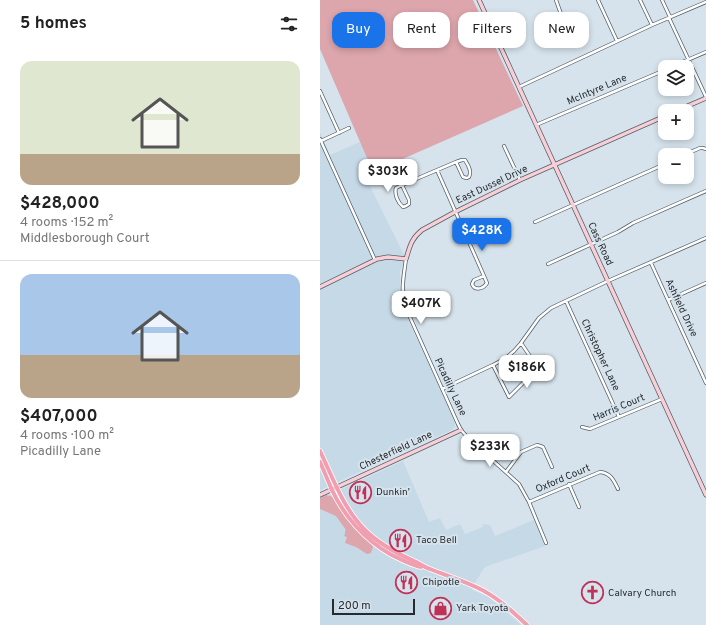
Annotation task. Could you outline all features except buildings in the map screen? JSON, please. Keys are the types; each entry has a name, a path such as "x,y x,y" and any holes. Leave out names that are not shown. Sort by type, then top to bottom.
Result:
{"main road":[{"path":"320,451 348,509 368,533 386,547 424,567 474,586 490,594 505,605 527,625"},
{"path":"320,462 340,506 367,538 386,552 416,566 424,567"}],"street":[{"name":"Cass Road","path":"479,0 706,495"},
{"path":"556,0 560,12"},
{"path":"598,0 617,41"},
{"path":"640,0 652,25"},
{"path":"662,0 706,98 692,104"},
{"path":"518,87 669,17 706,2"},
{"path":"688,59 706,52"},
{"name":"McIntyre Lane","path":"536,126 658,73"},
{"path":"320,91 340,133"},
{"name":"East Dussel Drive","path":"406,259 410,245 417,234 455,212 520,180 658,119"},
{"path":"349,128 320,140 375,260"},
{"path":"504,146 520,180"},
{"path":"694,151 700,148 706,149"},
{"path":"402,185 409,200 409,204 404,206 400,205 395,192 396,188 402,185 456,162 462,160 464,160 470,172 469,177 463,177 456,162"},
{"path":"534,222 658,167"},
{"path":"437,170 455,212 484,276 487,283 485,286 480,288 476,289 473,287 472,284 474,280 484,276"},
{"path":"548,264 706,190"},
{"path":"442,389 500,362 510,355 521,343 535,322 551,308 706,238"},
{"path":"320,287 375,260 388,257 406,259"},
{"name":"Picadilly Lane","path":"406,259 402,290 404,304 462,430 481,450 519,484 529,502 546,543"},
{"name":"Ashfield Drive","path":"651,263 706,383"},
{"path":"668,300 706,283"},
{"name":"Christopher Lane","path":"566,301 619,417"},
{"path":"493,365 509,397 525,381 538,374 538,368 521,343"},
{"name":"Harris Court","path":"582,427 590,429 662,399"},
{"name":"Chesterfield Lane","path":"320,495 462,430"},
{"path":"506,472 521,452 537,445 543,447 552,467"},
{"name":"Oxford Court","path":"529,502 598,472 604,472 610,475 618,489"},
{"path":"569,484 579,507"}],"shaded area":[{"path":"320,0 473,0 479,12 458,12 458,48 496,48 523,106 373,172 320,49"},
{"path":"320,132 330,155 360,142 373,172 365,176 406,259 400,271 400,298 407,317 455,421 455,426 452,430 320,490"},
{"path":"403,461 429,522 440,518 446,530 460,524 465,534 483,527 483,524 490,525 495,536 534,520 545,546 485,567 472,590 487,596 521,625 320,625 320,500"},
{"path":"326,495 331,496 336,501 372,545 373,547 371,553 367,554 356,547 345,543 347,537 344,536 346,530 336,516 320,509 320,498"}],"place":[{"name":"Dunkin'","path":"360,492"},
{"name":"Taco Bell","path":"401,540"},
{"name":"Chipotle","path":"407,582"},
{"name":"Calvary Church","path":"592,593"},
{"name":"Yark Toyota","path":"441,608"}]}
